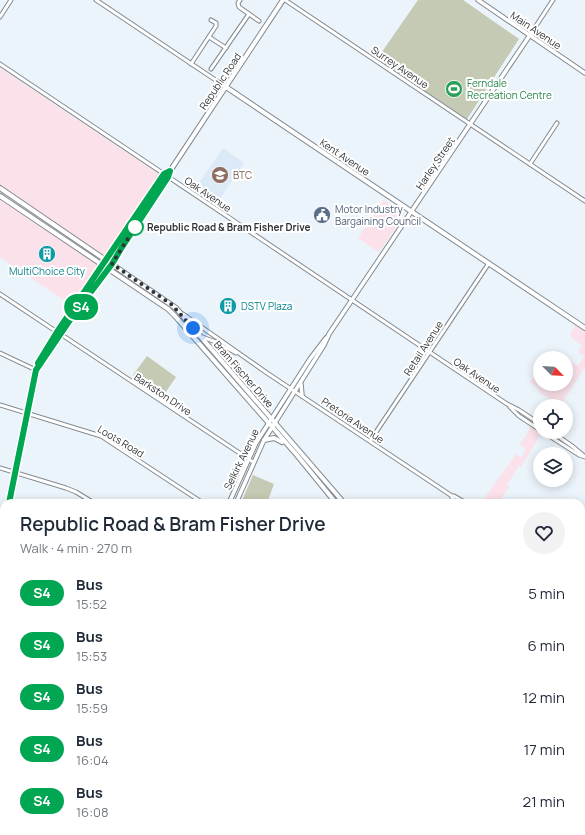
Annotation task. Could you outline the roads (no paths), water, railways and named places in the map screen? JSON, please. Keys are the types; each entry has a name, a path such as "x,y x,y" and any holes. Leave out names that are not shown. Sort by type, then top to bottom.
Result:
{"main road":[{"name":"Republic Road","path":"10,499 36,370 102,265 170,171 284,0"},
{"name":"Kent Avenue","path":"226,87 585,328"},
{"name":"Republic Road","path":"59,333 108,270 166,176"},
{"name":"Bram Fischer Drive","path":"0,188 171,304 180,312 341,499"},
{"name":"Bram Fischer Drive","path":"0,196 168,309 191,333 333,499"},
{"path":"264,440 274,438 287,446"}],"street":[{"path":"0,17 11,0"},
{"name":"Kent Avenue","path":"96,0 226,87"},
{"path":"240,0 238,3 239,7 259,21"},
{"name":"Surrey Avenue","path":"284,0 585,201"},
{"name":"Main Avenue","path":"478,0 585,73"},
{"name":"Harley Street","path":"275,422 352,300 553,0"},
{"path":"211,69 249,14"},
{"path":"191,64 216,26 216,23 211,20"},
{"path":"209,37 226,48"},
{"name":"Oak Avenue","path":"0,64 430,353 533,420"},
{"path":"530,164 557,123"},
{"name":"Retail Avenue","path":"370,441 489,263"},
{"path":"0,294 59,333"},
{"name":"Pretoria Avenue","path":"180,312 245,358 452,496 459,499"},
{"name":"Pretoria Avenue","path":"191,333 216,342 245,358"},
{"name":"Harley Street","path":"271,418 321,343 330,334"},
{"name":"Barkston Drive","path":"65,338 253,462"},
{"path":"0,353 36,370"},
{"path":"302,380 300,386 302,396"},
{"name":"Oak Avenue","path":"507,404 519,416 533,425"},
{"name":"Loots Road","path":"0,405 101,436 197,499"},
{"name":"Selkirk Avenue","path":"231,499 256,443 271,418"},
{"name":"Selkirk Avenue","path":"238,499 253,462 275,422"},
{"path":"554,439 585,457"},
{"path":"562,439 585,457"},
{"path":"0,468 66,488 87,499"}],"place":[{"name":"Ferndale Recreation Centre","path":"454,89"},
{"name":"BTC","path":"220,175"},
{"name":"Motor Industry Bargaining Council","path":"322,215"},
{"name":"Republic Road & Bram Fisher Drive","path":"135,227"},
{"name":"MultiChoice City","path":"47,254"},
{"name":"DSTV Plaza","path":"228,306"}]}
